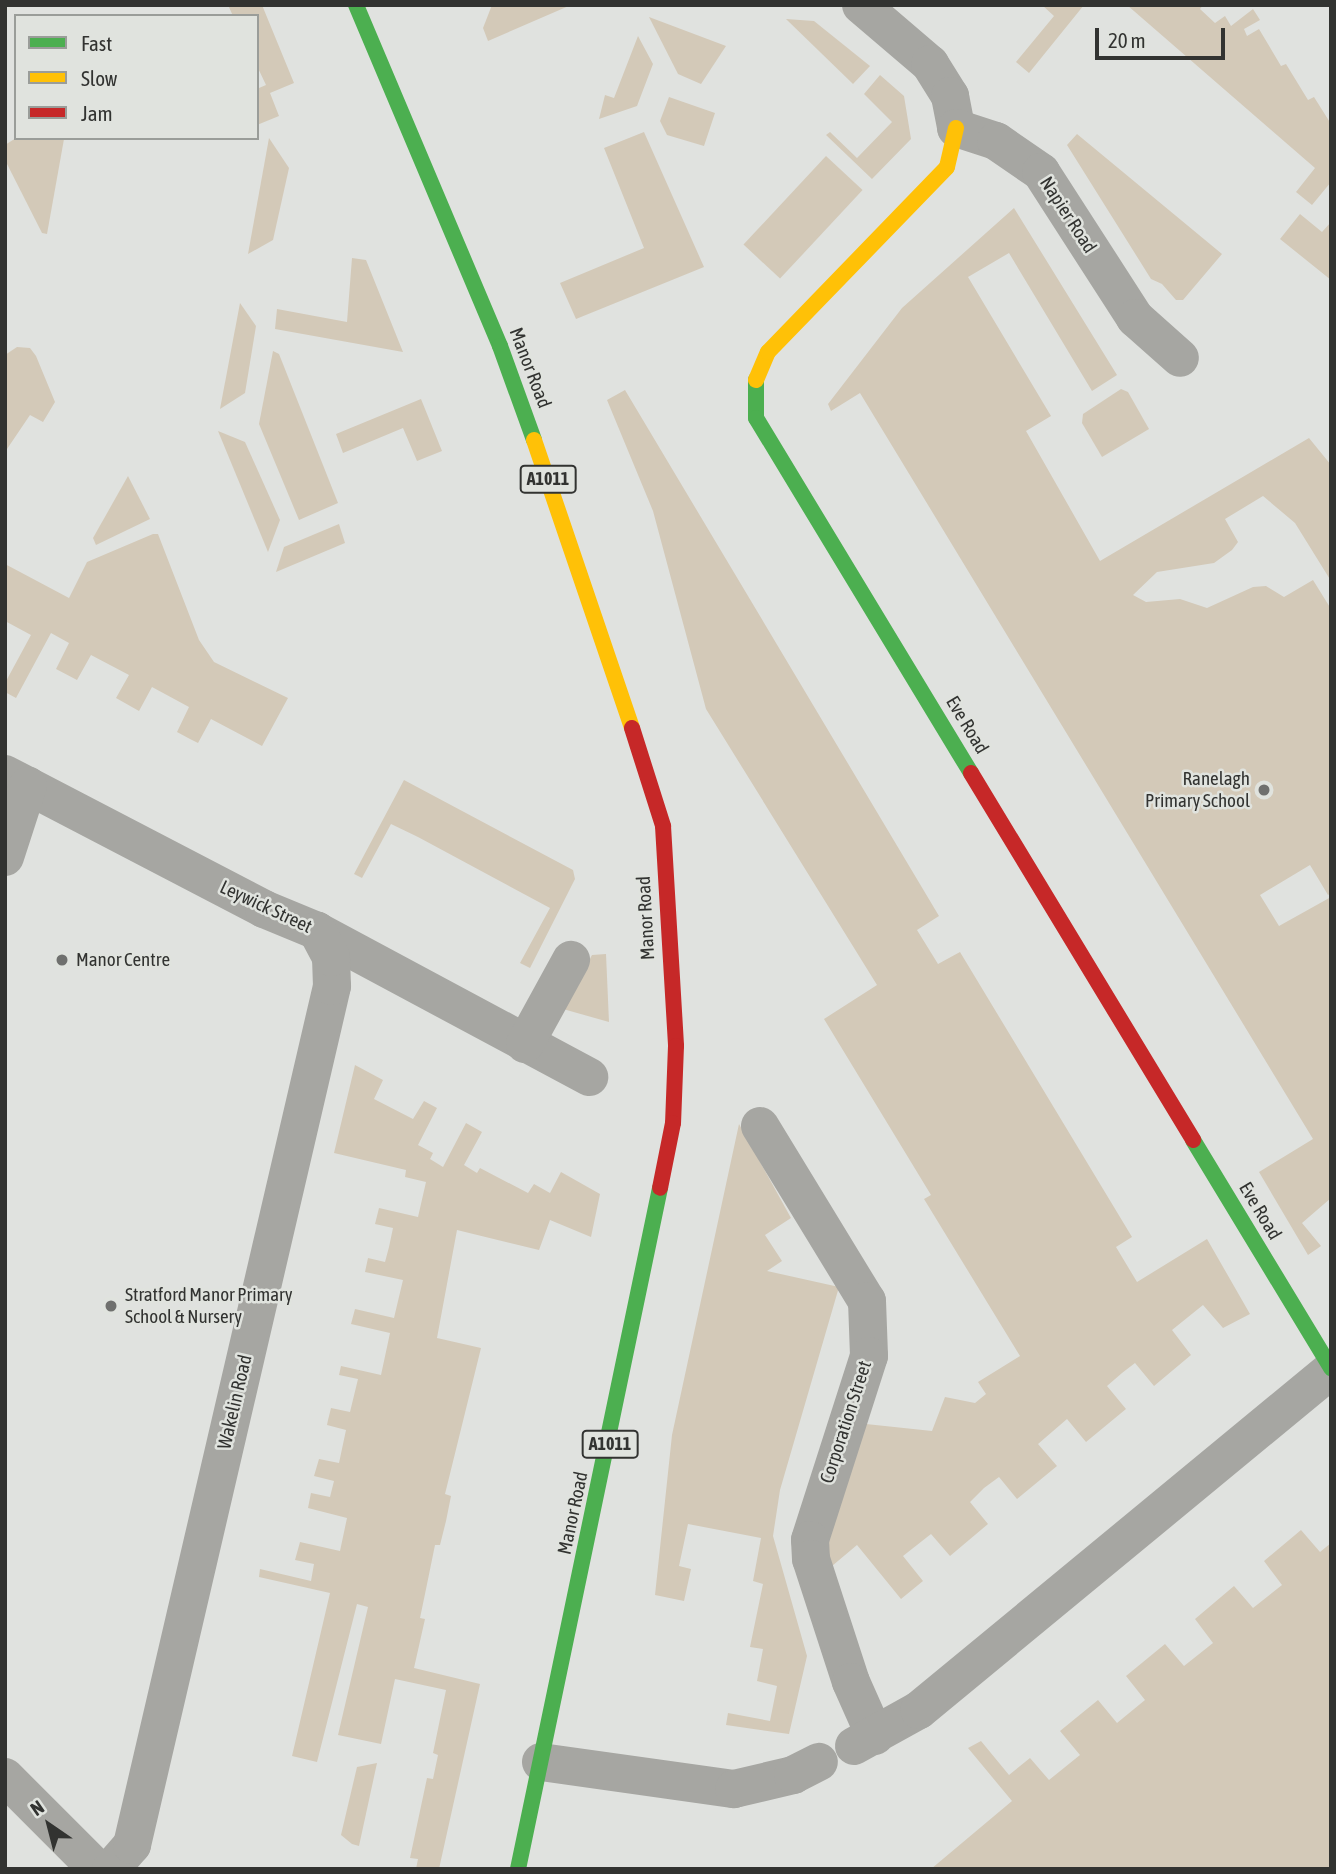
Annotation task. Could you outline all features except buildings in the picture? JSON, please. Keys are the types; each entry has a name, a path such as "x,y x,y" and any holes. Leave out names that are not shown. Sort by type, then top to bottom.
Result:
{"main road":[{"name":"Manor Road","path":"356,5 500,346 580,565 663,826 676,1046 673,1124 518,1869"},
{"name":"Eve Road","path":"956,128 947,167 768,352 755,382 756,418 1331,1369"}],"street":[{"path":"861,5 929,64 950,96 956,128"},
{"name":"Napier Road","path":"956,128 996,141 1041,172 1135,318 1180,358"},
{"path":"5,858 16,780"},
{"name":"Leywick Street","path":"16,780 264,909 317,931 589,1077"},
{"name":"Wakelin Road","path":"111,1869 132,1845 332,986 331,957 317,931"},
{"path":"524,1044 571,960"},
{"name":"Corporation Street","path":"760,1126 867,1301 869,1356 810,1540 811,1559 848,1673 849,1748"},
{"path":"541,1762 734,1789 793,1775 849,1748 919,1710 1331,1369"},
{"path":"5,1777 97,1869"}],"shaded area":[{"path":"228,5 262,5 294,83 270,93 279,116 259,124 259,88 266,85 259,70 259,14 232,14"},
{"path":"492,5 571,5 488,41 483,28"},
{"path":"1042,5 1084,5 1029,73 1016,62 1054,16"},
{"path":"1127,5 1203,5 1200,9 1215,23 1225,16 1231,26 1253,9 1260,20 1244,29 1247,36 1259,29 1281,66 1286,64 1308,100 1314,97 1331,124 1331,182 1312,205 1296,192 1315,168"},
{"path":"649,17 726,46 701,84 678,74"},
{"path":"786,19 814,21 870,66 853,84"},
{"path":"638,36 653,64 637,106 599,119 605,95 614,98"},
{"path":"880,75 904,96 911,139 872,179 826,135 830,132 857,158 892,122 864,94"},
{"path":"669,97 715,113 704,146 667,135 660,121"},
{"path":"644,132 704,267 576,319 560,283 644,248 604,148"},
{"path":"1077,134 1222,254 1183,300 1176,300 1162,284 1151,279 1067,145"},
{"path":"269,138 289,168 273,240 248,254"},
{"path":"14,139 64,140 47,234 42,233 5,160 5,145"},
{"path":"826,156 863,190 780,279 743,244"},
{"path":"1014,208 1117,375 1092,391 1009,253 968,277 1051,416 1026,431 1100,561 1309,438 1331,465 1331,581 1295,523 1263,496 1225,519 1238,542 1232,550 1214,563 1157,572 1133,595 1146,602 1180,599 1207,608 1253,587 1266,586 1284,597 1313,580 1331,609 1331,893 1328,895 1310,865 1260,895 1279,926 1331,897 1331,1198 1302,1223 1321,1246 1308,1255 1259,1172 1313,1139 860,393 831,411 828,404 902,308"},
{"path":"1300,214 1322,232 1331,222 1331,280 1280,239"},
{"path":"352,258 366,260 403,352 275,329 277,309 347,322"},
{"path":"240,303 256,326 245,393 220,409"},
{"path":"17,347 30,348 36,356 55,402 43,422 30,415 5,452 5,355"},
{"path":"273,351 279,354 338,503 299,520 259,424"},
{"path":"1121,389 1128,392 1149,429 1102,457 1082,423 1083,414"},
{"path":"625,390 939,916 917,930 938,964 960,952 1132,1237 1116,1247 1137,1282 1207,1239 1250,1314 1223,1328 1203,1305 1172,1330 1191,1355 1154,1386 1135,1363 1122,1373 1107,1386 1126,1409 1086,1442 1067,1419 1038,1444 1057,1466 1017,1499 999,1477 984,1488 970,1502 988,1524 950,1556 931,1534 903,1556 923,1581 901,1599 857,1545 832,1566 828,1556 826,1532 866,1424 932,1431 945,1397 975,1403 986,1394 978,1382 1020,1356 924,1199 931,1195 824,1019 877,985 706,709 653,511 607,400"},
{"path":"421,399 442,451 417,461 403,428 343,453 336,434"},
{"path":"218,431 245,442 280,520 268,552"},
{"path":"128,476 150,519 96,545 93,538"},
{"path":"339,524 345,543 276,572 284,547"},
{"path":"158,534 199,640 214,662 288,698 262,746 211,719 198,743 190,739 177,732 189,707 152,687 139,711 116,698 129,675 91,655 77,680 56,669 69,643 51,633 16,698 5,692 5,683 31,635 5,621 5,564 69,598 87,562"},
{"path":"404,780 573,870 575,879 530,968 520,963 550,908 418,837 391,824 362,878 354,874"},
{"path":"606,954 609,1022 563,1009 592,955"},
{"path":"355,1065 383,1080 374,1099 413,1119 424,1101 437,1108 418,1145 433,1153 430,1159 443,1167 466,1123 482,1132 464,1165 477,1173 480,1168 528,1193 534,1184 550,1193 561,1172 600,1194 591,1237 550,1220 539,1250 457,1230 437,1338 481,1348 445,1494 451,1496 440,1545 435,1545 420,1618 425,1619 414,1668 480,1684 439,1869 416,1869 418,1859 410,1858 427,1778 433,1779 438,1755 433,1753 446,1690 395,1679 381,1744 338,1735 368,1607 357,1604 317,1762 292,1756 330,1593 259,1577 260,1569 311,1581 314,1564 295,1560 300,1542 340,1551 347,1518 308,1508 311,1493 330,1497 334,1481 314,1476 319,1459 339,1463 346,1430 327,1425 328,1420 331,1408 350,1412 358,1379 339,1375 341,1366 381,1375 390,1333 351,1324 355,1309 394,1318 403,1280 365,1272 368,1258 385,1262 389,1247 393,1228 375,1224 379,1208 418,1217 426,1182 405,1177 406,1170 334,1153"},
{"path":"739,1124 791,1218 765,1235 782,1261 767,1271 839,1287 780,1490 773,1536 807,1656 789,1734 726,1725 728,1713 770,1721 777,1686 757,1681 763,1649 750,1647 763,1584 753,1581 761,1538 688,1524 679,1566 691,1569 684,1601 655,1595 672,1435"},
{"path":"1301,1530 1320,1552 1331,1543 1331,1869 931,1869 1012,1801 968,1748 981,1741 1009,1775 1030,1758 1049,1780 1080,1755 1060,1731 1098,1700 1117,1723 1145,1700 1126,1676 1165,1644 1184,1666 1213,1643 1195,1619 1234,1586 1253,1608 1282,1585 1264,1561"},
{"path":"377,1763 359,1846 341,1835 357,1767"}],"traffic: fast":[{"path":"356,5 500,346 534,440"},
{"path":"756,380 756,418 971,773"},
{"path":"1193,1140 1331,1368"},
{"path":"518,1869 660,1188"}],"traffic: slow":[{"path":"756,380 768,352 947,167 956,128"},
{"path":"534,440 632,728"}],"traffic: jam":[{"path":"632,728 663,826 676,1046 673,1123 660,1188"},
{"path":"971,773 1193,1140"}],"place":[{"name":"Ranelagh Primary School","path":"1264,790"},
{"name":"Manor Centre","path":"62,960"},
{"name":"Stratford Manor Primary School & Nursery","path":"111,1306"}]}
